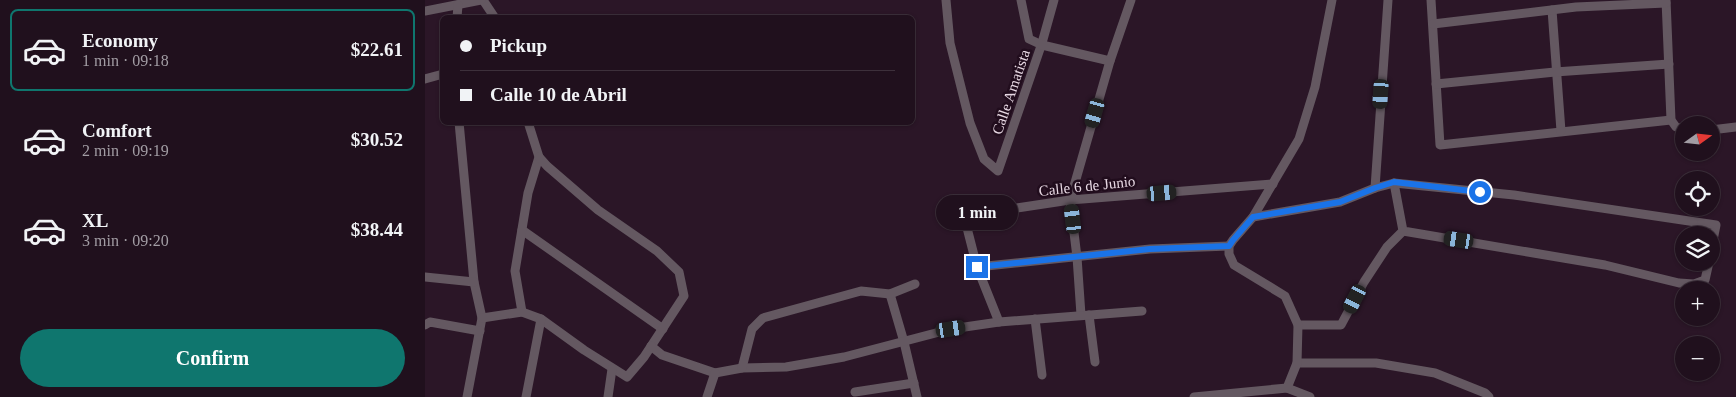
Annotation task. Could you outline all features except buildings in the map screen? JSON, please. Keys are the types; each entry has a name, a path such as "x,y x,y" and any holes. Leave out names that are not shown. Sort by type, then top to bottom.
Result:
{"street":[{"path":"425,10 482,0 493,15"},
{"name":"Calle Amatista","path":"946,0 950,43 971,123 984,159 998,171 1042,45 1029,39 1021,0"},
{"path":"1054,0 1042,45 1110,61"},
{"path":"1095,362 1077,257 1071,200 1110,61 1131,0"},
{"path":"1287,388 1297,363 1298,325 1285,296 1234,265 1229,254 1229,246 1253,217 1299,139 1315,87 1332,0"},
{"path":"1375,188 1388,0"},
{"path":"1431,0 1440,145 1671,120"},
{"path":"1433,24 1551,10 1576,4 1666,2 1671,120 1675,125"},
{"path":"457,15 458,5"},
{"path":"1551,10 1561,131"},
{"path":"1436,84 1555,72 1669,64"},
{"path":"425,79 440,75"},
{"path":"459,125 474,282 482,318 467,397"},
{"path":"482,318 522,312 541,319 612,369 627,377 663,329 684,296 679,272 657,251 598,210 547,166 539,157 529,125"},
{"path":"1720,129 1736,126"},
{"path":"522,312 515,271 528,193 539,157"},
{"path":"1253,217 1340,202 1394,182 1514,195 1716,226"},
{"path":"1394,182 1403,231"},
{"name":"Calle 6 de Junio","path":"977,267 964,216 1071,200 1273,184"},
{"path":"521,230 542,242 663,329"},
{"path":"1403,231 1605,265 1679,282 1695,284 1705,280 1707,271"},
{"path":"1298,325 1341,325 1364,282 1382,254 1403,231"},
{"path":"999,322 977,267 1150,249 1229,246"},
{"path":"425,277 474,282"},
{"path":"742,368 752,329 763,318 861,291 890,294 915,284"},
{"path":"890,294 917,397"},
{"path":"651,346 661,355 715,373 742,368 786,367 844,357 951,329 999,322 1142,311"},
{"path":"526,397 541,319"},
{"path":"1035,319 1042,375"},
{"path":"425,325 430,322 481,331"},
{"path":"1297,363 1377,363 1435,373 1489,397"},
{"path":"608,397 612,369"},
{"path":"707,397 715,373"},
{"path":"855,392 914,383"},
{"path":"1194,397 1287,388 1310,397"}],"route":[{"path":"977,267 1150,249 1229,246 1253,217 1340,202 1394,182 1480,192"}]}
